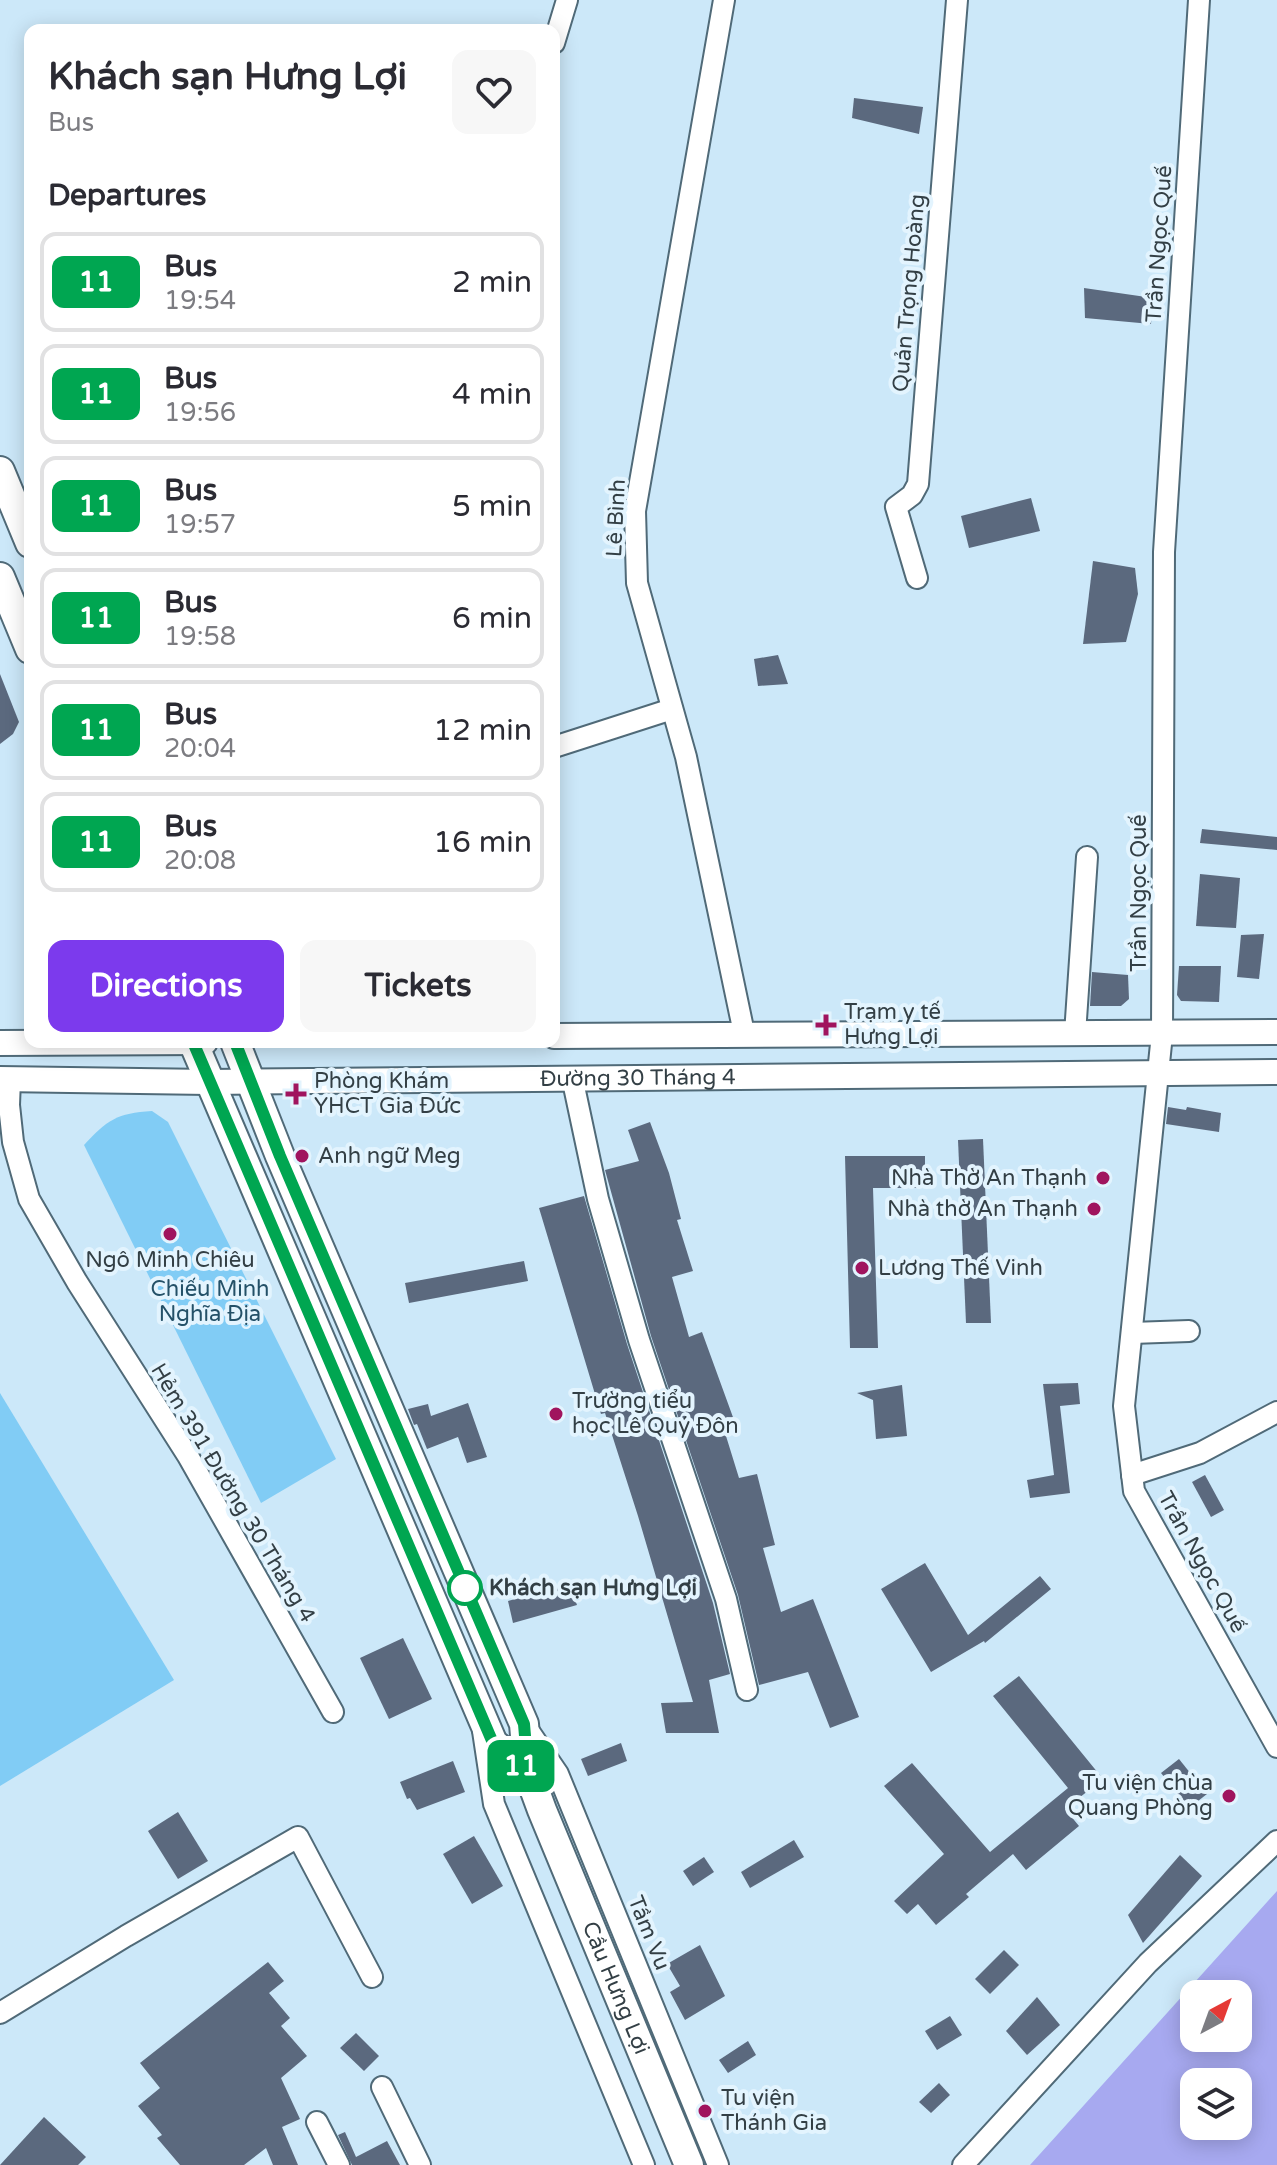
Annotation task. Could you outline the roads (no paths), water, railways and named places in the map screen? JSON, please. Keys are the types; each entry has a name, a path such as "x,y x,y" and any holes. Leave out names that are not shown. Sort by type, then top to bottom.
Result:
{"highway":[{"path":"0,471 24,529"},
{"path":"0,577 24,635"},
{"path":"195,1048 493,1743 528,1772"},
{"path":"237,1048 292,1185 524,1724 528,1772"},
{"name":"Cầu Hưng Lợi","path":"528,1772 689,2165"}],"main road":[{"name":"Đường 30 Tháng 4","path":"560,1036 1277,1032"},
{"path":"0,1043 24,1043"},
{"name":"Đường 30 Tháng 4","path":"5,1079 250,1082 1277,1072"}],"street":[{"path":"560,24 567,0"},
{"name":"Lê Bình","path":"724,0 635,511 637,583 686,757 744,1033"},
{"name":"Quản Trọng Hoàng","path":"917,578 896,507 912,495 918,484 957,0"},
{"name":"Trần Ngọc Quế","path":"1199,0 1164,552 1162,1034 1124,1406 1134,1491 1277,1747"},
{"path":"560,745 672,709"},
{"path":"1075,1034 1087,857"},
{"path":"572,1077 598,1199 639,1340 726,1599 747,1690"},
{"name":"Hẻm 391 Đường 30 Tháng 4","path":"5,1079 13,1142 29,1199 77,1282 188,1456 333,1712"},
{"path":"1132,1333 1189,1331"},
{"path":"1132,1475 1200,1453 1277,1412"},
{"path":"481,1715 494,1804 644,2165"},
{"name":"Tầm Vu","path":"524,1724 558,1774 718,2165"},
{"path":"0,2013 298,1837 372,1977"},
{"path":"963,2165 1148,1963 1277,1841"},
{"path":"382,2087 420,2165"},
{"path":"317,2122 339,2165"}],"place":[{"name":"Trạm y tế Hưng Lợi","path":"826,1025"},
{"name":"Phòng Khám YHCT Gia Đức","path":"296,1094"},
{"name":"Anh ngữ Meg","path":"302,1156"},
{"name":"Nhà Thờ An Thạnh","path":"1103,1178"},
{"name":"Nhà thờ An Thạnh","path":"1094,1209"},
{"name":"Ngô Minh Chiêu","path":"170,1234"},
{"name":"Lương Thế Vinh","path":"862,1268"},
{"name":"Trường tiểu học Lê Quý Đôn","path":"556,1414"},
{"name":"Khách sạn Hưng Lợi","path":"465,1588"},
{"name":"Tu viện chùa Quang Phòng","path":"1229,1796"},
{"name":"Tu viện Thánh Gia","path":"705,2111"}],"park label":[{"name":"Chiếu Minh Nghĩa Địa","path":"210,1302"}]}
